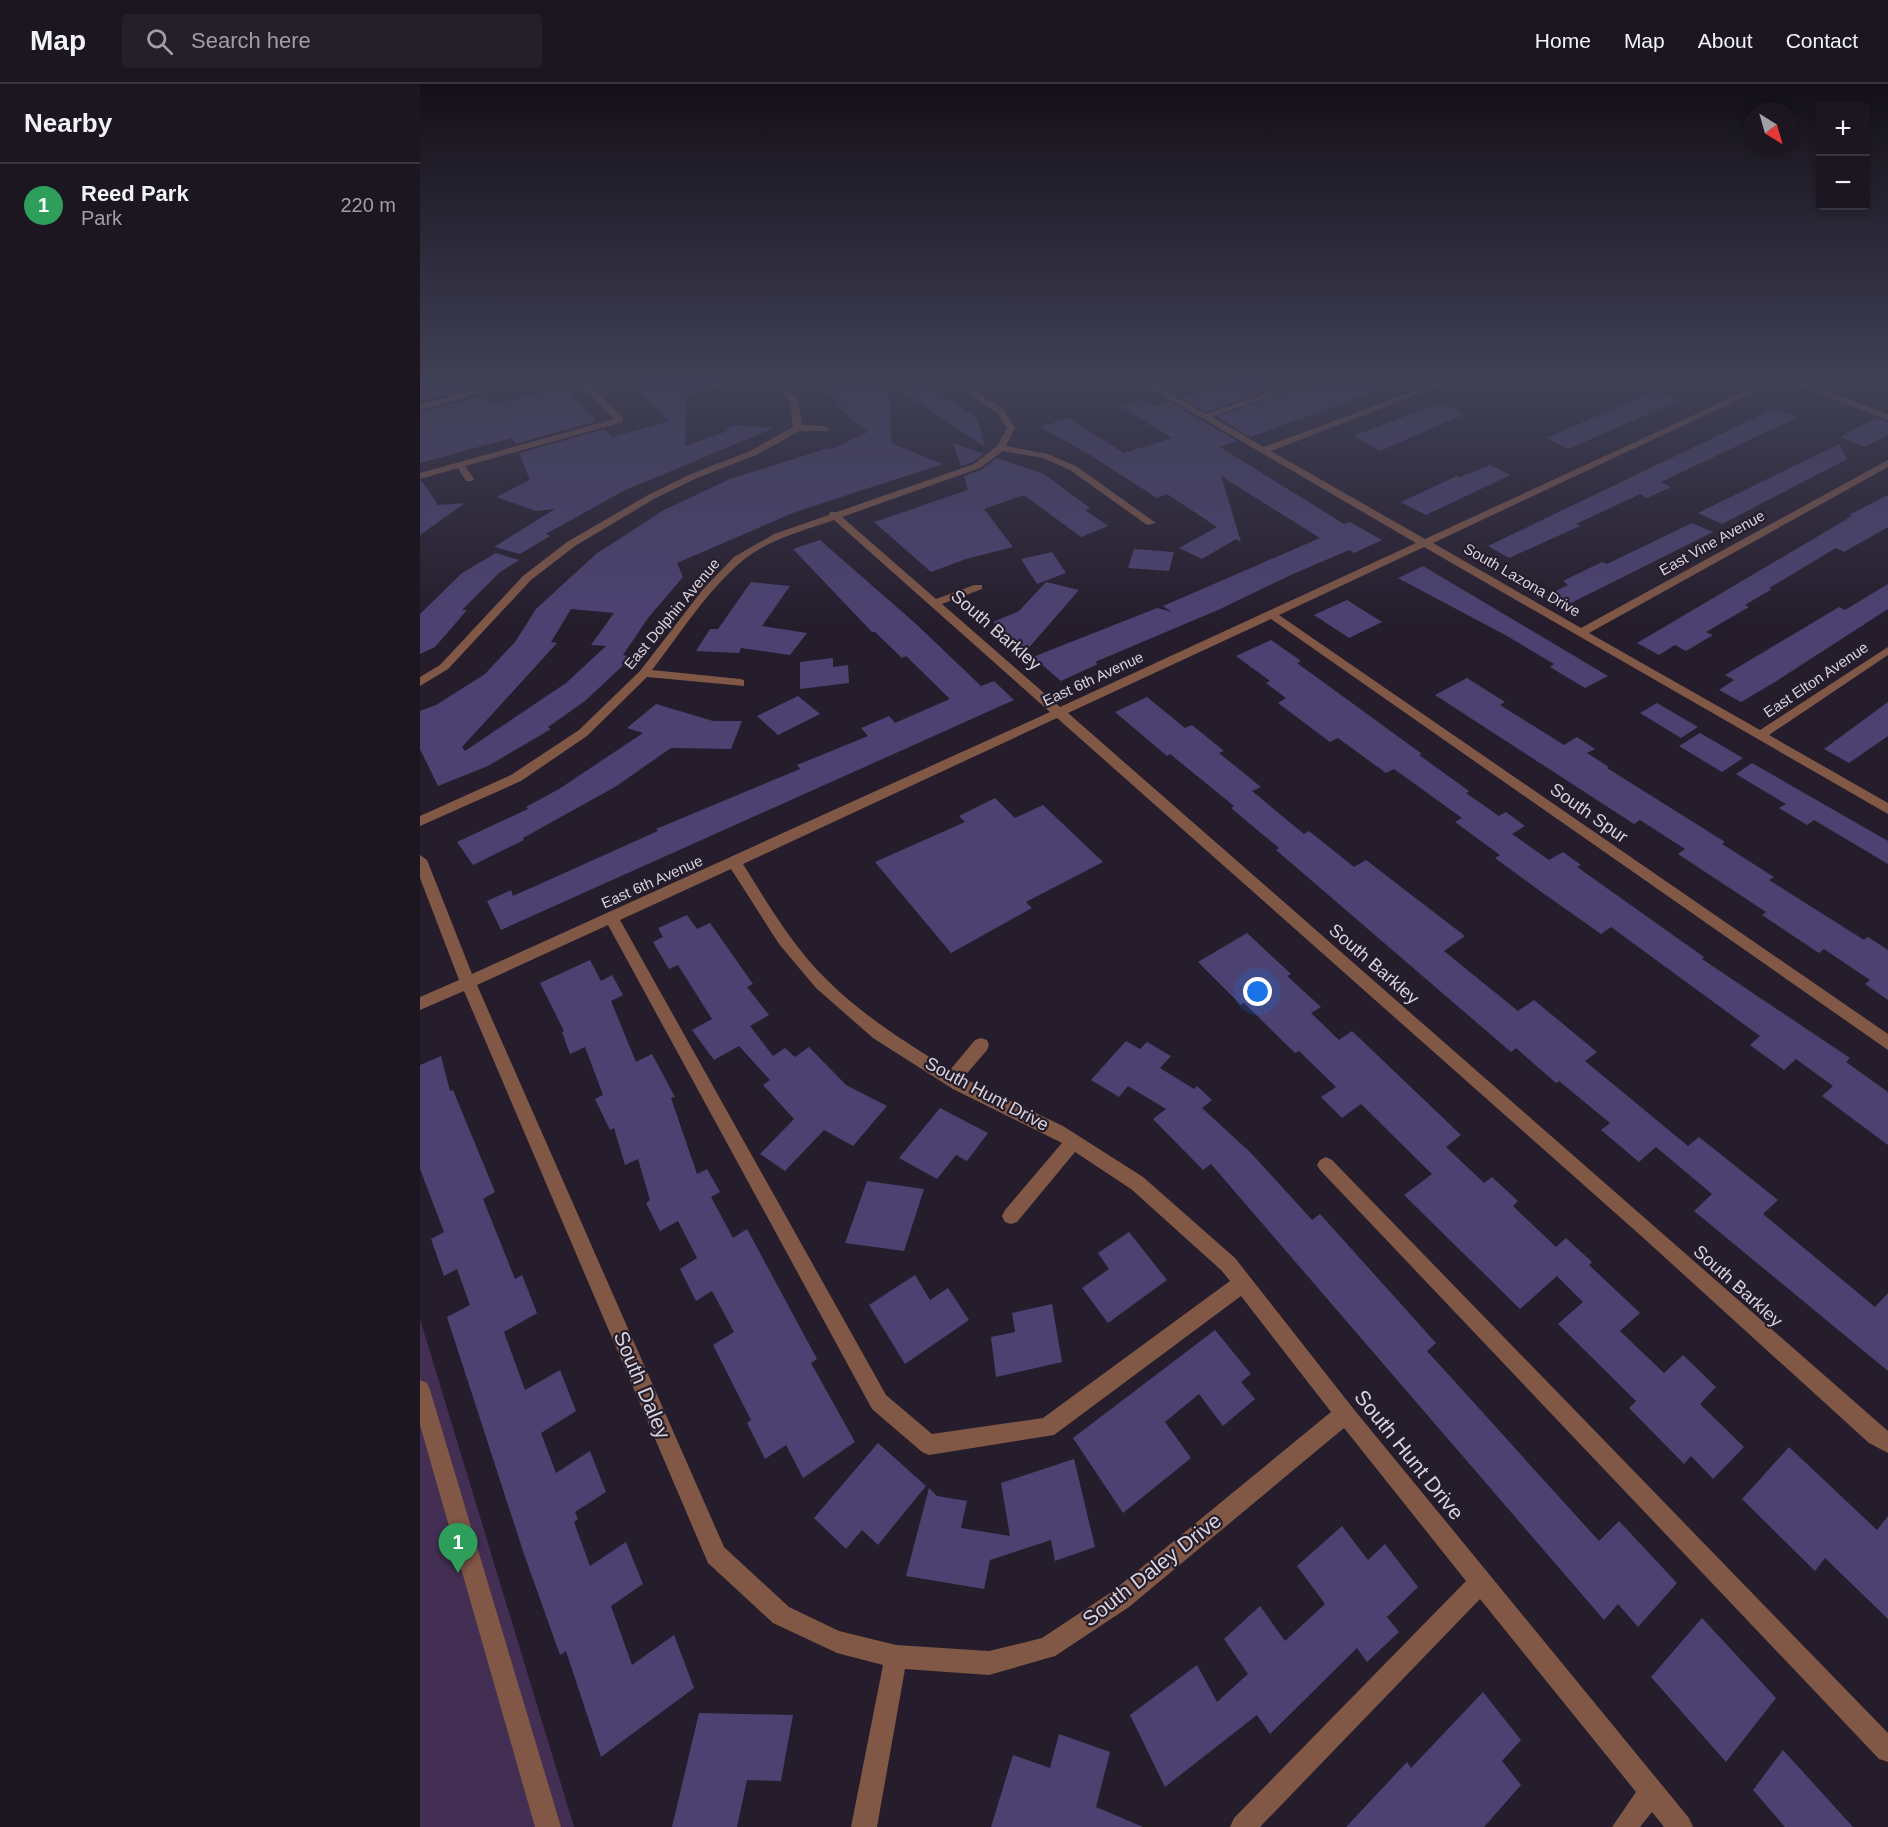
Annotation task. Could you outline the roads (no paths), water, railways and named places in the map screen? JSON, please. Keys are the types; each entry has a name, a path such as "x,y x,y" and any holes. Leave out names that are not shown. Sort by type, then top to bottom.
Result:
{"street":[{"path":"420,476 477,460"},
{"path":"420,682 444,667 527,578 571,544 651,497 694,476 734,460"},
{"name":"East Dolphin Avenue","path":"420,821 516,778 583,733 644,673 708,590 738,559 778,536 833,514 977,466 985,460"},
{"path":"1055,460 1073,468 1151,523"},
{"name":"South Lazona Drive","path":"1282,460 1888,809"},
{"name":"East 6th Avenue","path":"420,1004 734,862 1599,460"},
{"name":"East Vine Avenue","path":"1582,632 1888,463"},
{"path":"460,465 469,479"},
{"name":"South Barkley","path":"833,514 1060,711 1645,1228 1876,1436 1888,1443"},
{"path":"934,603 978,587"},
{"name":"South Spur","path":"1270,613 1888,1043"},
{"name":"East Elton Avenue","path":"1761,735 1888,650"},
{"path":"644,673 740,682"},
{"name":"South Daley","path":"420,860 468,982 716,1555 781,1615 837,1642 896,1657"},
{"name":"South Hunt Drive","path":"734,862 784,940 821,984 879,1033 952,1079 1074,1141 1137,1183 1228,1264 1345,1414 1680,1827"},
{"path":"611,918 879,1402 929,1445 1047,1428 1243,1283"},
{"path":"952,1079 981,1045"},
{"path":"1011,1216 1074,1141"},
{"path":"1326,1165 1888,1750"},
{"path":"420,1390 548,1827"},
{"name":"South Daley Drive","path":"896,1657 989,1663 1047,1648 1121,1599 1345,1414"},
{"path":"1243,1827 1481,1582"},
{"path":"864,1827 896,1657"},
{"path":"1625,1827 1651,1792"}],"place":[{"name":"Reed Park","path":"458,1573"}]}
